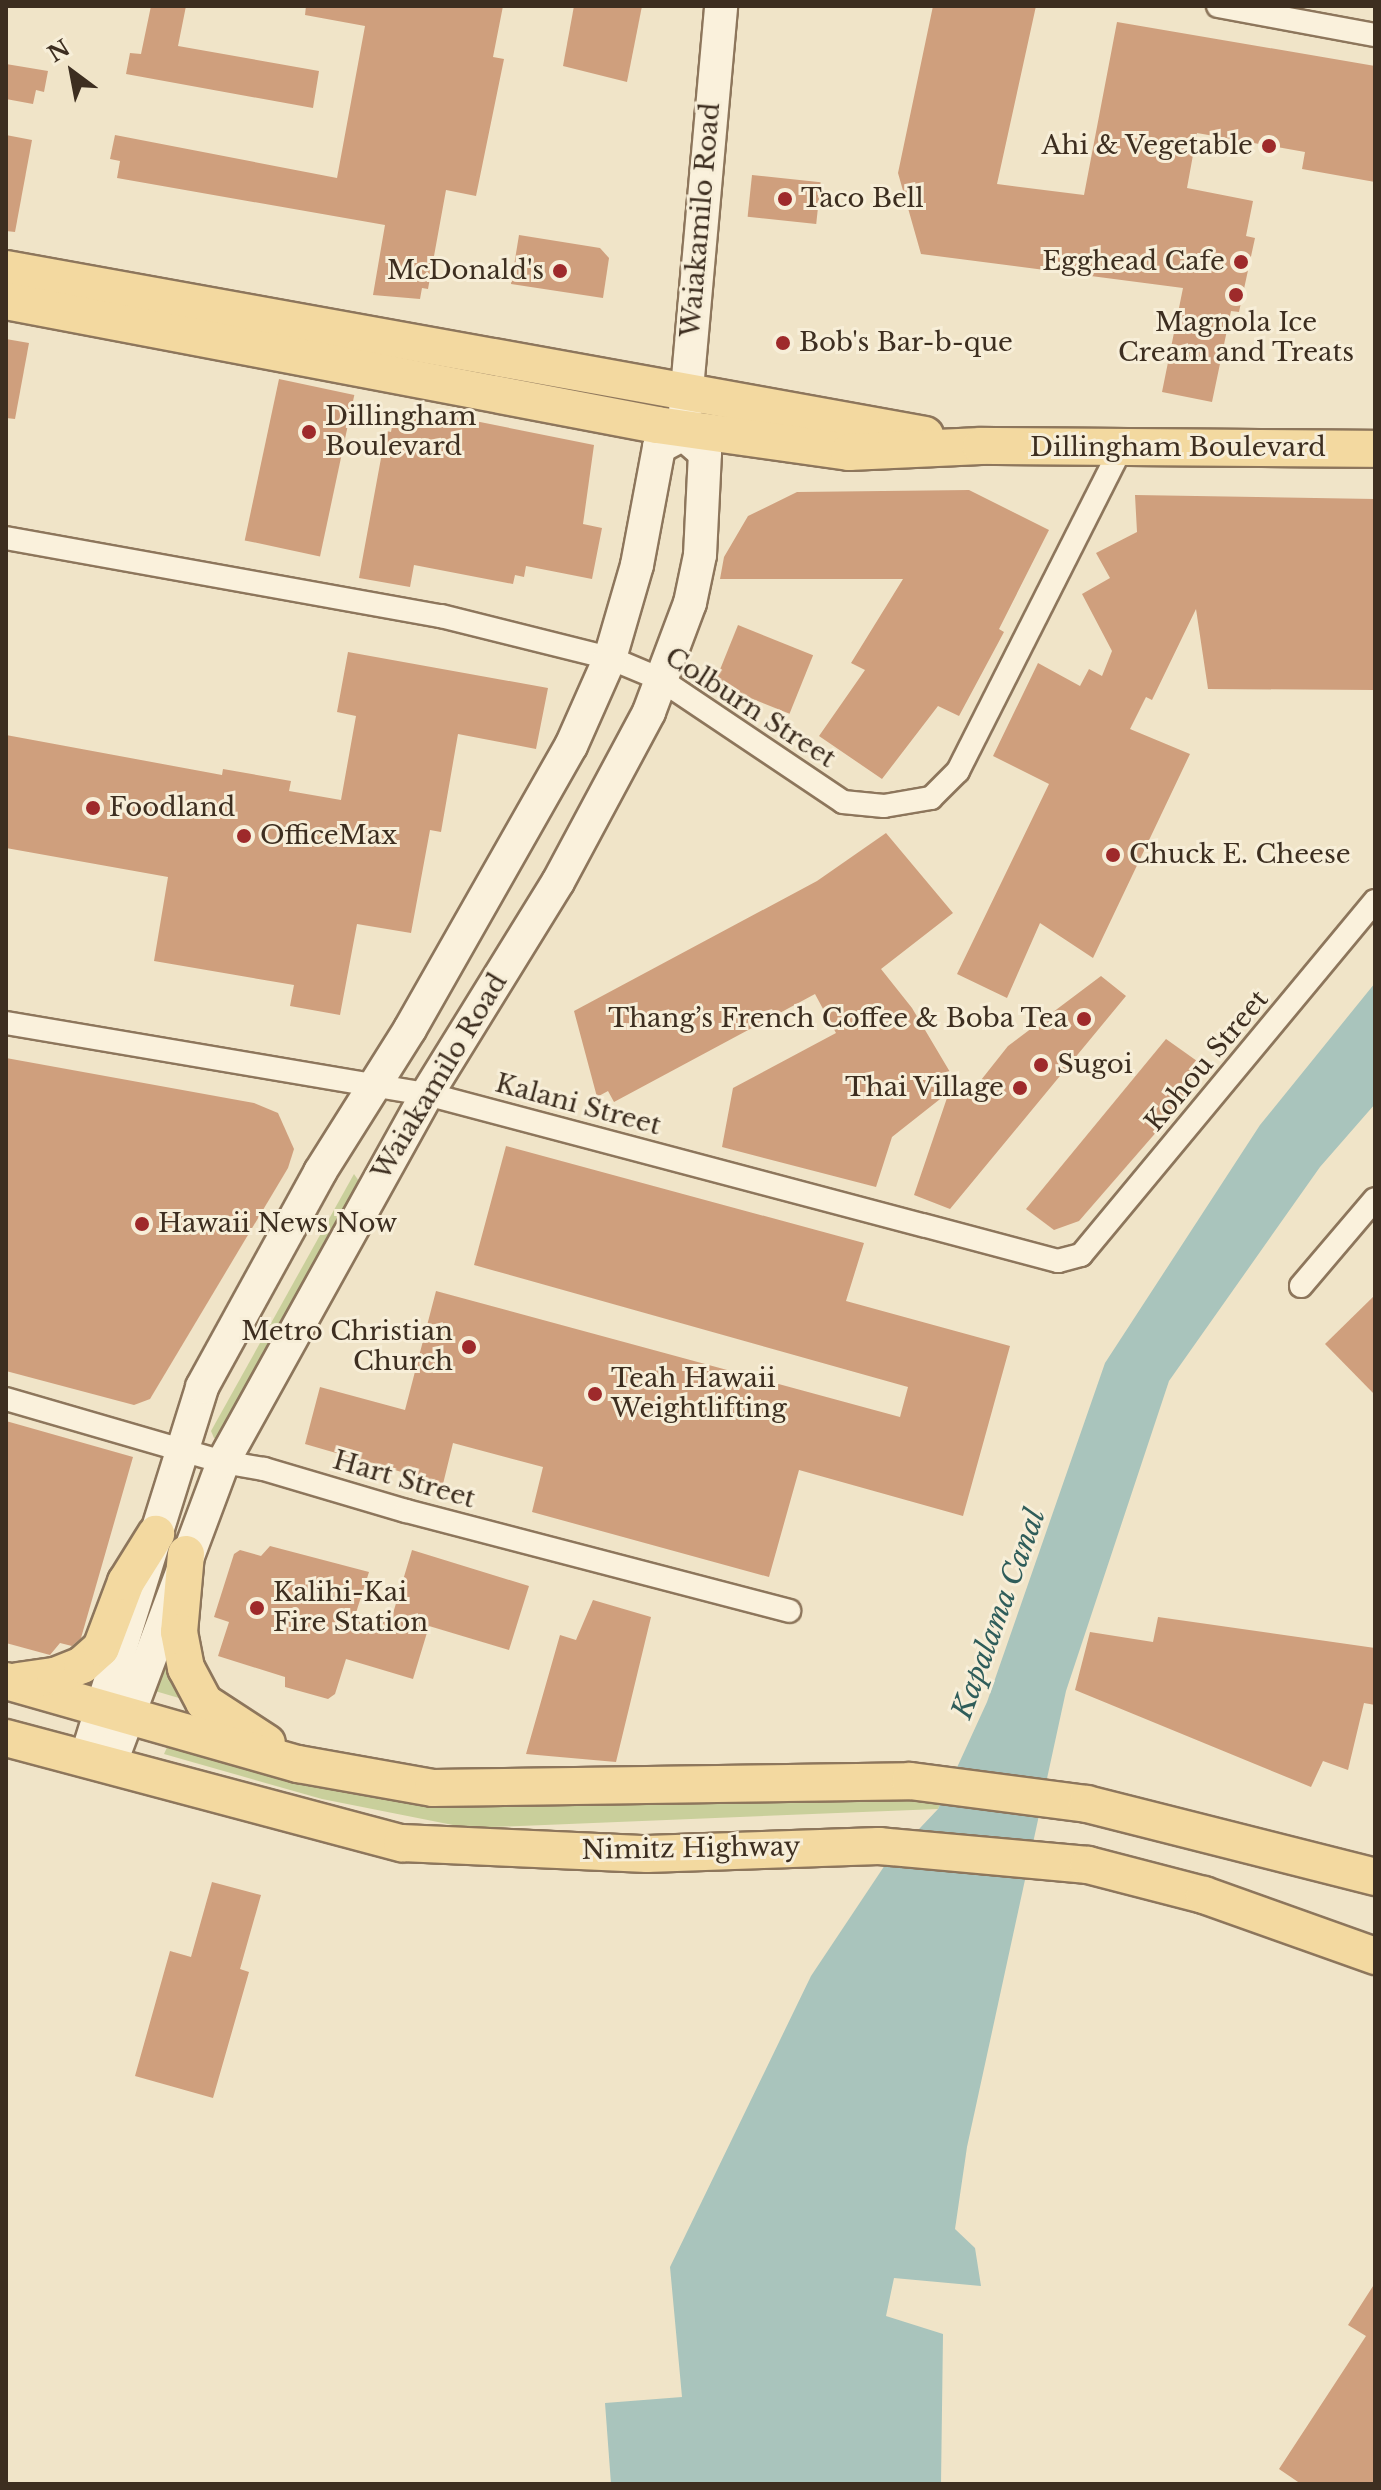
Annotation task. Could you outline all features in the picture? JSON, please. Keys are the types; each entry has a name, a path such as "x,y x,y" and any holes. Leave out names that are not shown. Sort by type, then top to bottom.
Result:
{"main road":[{"name":"Waiakamilo Road","path":"683,431 721,6"},
{"name":"Dillingham Boulevard","path":"6,269 981,446"},
{"name":"Dillingham Boulevard","path":"6,301 683,431 849,452 981,446 1375,449"},
{"name":"Waiakamilo Road","path":"117,1712 156,1534 202,1387 320,1172 377,1083 546,797 610,658 637,565 659,447 683,431"},
{"name":"Waiakamilo Road","path":"98,1761 223,1462 427,1094 558,882 628,755 690,603 700,555 705,453 683,431"},
{"path":"7,1681 55,1676 82,1665 101,1648 126,1582 156,1534"},
{"path":"186,1554 179,1632 186,1668 204,1702 298,1764"},
{"path":"7,1681 298,1764 466,1790 910,1781 1087,1804 1375,1877"},
{"name":"Nimitz Highway","path":"6,1738 402,1843 647,1854 879,1846 1088,1865 1204,1895 1375,1956"}],"street":[{"path":"1218,6 1288,12 1375,35"},
{"name":"Colburn Street","path":"6,538 441,616 610,658 660,679 843,802 884,806 931,798 958,771 981,736 1121,449"},
{"name":"Kohou Street","path":"1081,1255 1375,901"},
{"name":"Kalani Street","path":"6,1023 233,1064 377,1083 1058,1261 1081,1255"},
{"path":"1301,1286 1375,1199"},
{"name":"Hart Street","path":"6,1399 223,1462 264,1469 406,1511 789,1611"}],"green space":[{"path":"354,1174 361,1184 218,1439 214,1438 211,1431"},
{"path":"168,1642 203,1705 155,1691"},
{"path":"169,1743 320,1784 949,1784 938,1809 468,1828 322,1799 164,1754"}],"water":[{"path":"1375,983 1375,1104 1320,1167 1169,1381 1066,1691 967,2147 955,2229 975,2248 981,2286 894,2278 886,2316 943,2334 941,2484 611,2484 605,2403 682,2397 670,2267 811,1976 885,1865 938,1809 987,1702 1105,1363 1260,1125"}],"building":[{"path":"151,6 186,6 178,46 319,71 313,108 126,74 130,53 141,54"},
{"path":"306,6 503,6 493,57 504,59 476,196 446,190 428,289 422,288 420,299 373,295 385,225 117,178 120,161 110,159 115,135 337,178 365,26 305,15"},
{"path":"574,6 642,6 627,82 563,66"},
{"path":"933,6 1036,6 997,184 1084,195 1117,22 1375,66 1375,182 1302,169 1305,152 1197,133 1187,188 1253,201 1246,236 1255,238 1239,312 1231,311 1212,402 1162,392 1183,288 921,254 898,173"},
{"path":"6,64 48,71 44,92 36,90 33,104 6,99"},
{"path":"6,135 32,140 15,232 6,231"},
{"name":"Taco Bell","path":"752,175 821,182 816,224 748,217"},
{"name":"McDonald's","path":"519,235 600,248 609,258 603,298 511,284"},
{"path":"6,339 29,343 15,419 6,418"},
{"name":"Dillingham Boulevard","path":"279,379 354,395 320,556 245,540"},
{"path":"394,415 449,425 450,416 594,445 583,524 602,528 592,579 526,566 524,577 515,575 513,584 414,565 410,587 359,578 386,431 391,432"},
{"path":"969,490 1049,530 999,629 1004,632 959,716 938,706 882,779 819,736 865,670 851,663 903,579 720,579 724,557 748,516 797,492"},
{"path":"1135,495 1375,499 1375,690 1208,689 1196,609 1152,700 1146,697 1130,729 1190,754 1093,958 1040,923 1007,998 957,974 1049,784 993,756 1038,663 1080,686 1089,669 1102,676 1112,651 1082,594 1110,578 1096,553 1137,532"},
{"path":"738,625 813,655 790,714 714,683"},
{"path":"348,652 548,688 536,749 458,734 441,832 430,830 411,933 357,924 340,1015 290,1006 294,985 154,961 168,877 6,848 6,735 222,775 223,769 291,781 289,791 341,800 356,716 337,712"},
{"path":"886,833 953,913 881,969 912,1008 966,1099 1008,1046 1101,976 1126,996 950,1209 914,1195 949,1092 892,1137 876,1187 722,1147 733,1088 836,1033 815,994 614,1102 608,1091 597,1097 574,1011 817,881"},
{"path":"1166,1039 1197,1061 1185,1099 1079,1221 1054,1230 1026,1209"},
{"name":"Hawaii News Now","path":"6,1058 254,1103 278,1113 294,1149 288,1168 150,1399 134,1405 6,1371"},
{"path":"506,1146 864,1243 846,1301 1010,1346 963,1516 799,1470 769,1577 532,1512 543,1467 453,1443 443,1484 305,1444 320,1387 405,1410 436,1291 900,1417 908,1387 474,1265"},
{"path":"1375,1295 1375,1395 1325,1344"},
{"path":"6,1421 133,1457 81,1638 72,1646 60,1643 50,1655 6,1643"},
{"path":"270,1546 369,1572 354,1619 391,1620 412,1550 529,1586 509,1650 429,1626 413,1679 346,1659 335,1694 328,1699 285,1687 285,1677 218,1656 229,1622 214,1617 234,1554 240,1550 261,1556"},
{"path":"593,1600 651,1617 616,1762 526,1754 560,1635 576,1640"},
{"path":"1158,1617 1375,1648 1375,1705 1364,1703 1348,1770 1323,1761 1311,1787 1075,1690 1090,1632 1153,1642"},
{"path":"212,1882 261,1895 240,1969 249,1972 213,2098 135,2076 170,1951 191,1957"},
{"path":"1375,2283 1375,2484 1301,2484 1279,2469 1366,2336 1348,2325"}],"place":[{"name":"Ahi & Vegetable","path":"1269,146"},
{"name":"Taco Bell","path":"785,199"},
{"name":"Egghead Cafe","path":"1241,262"},
{"name":"McDonald's","path":"560,271"},
{"name":"Magnola Ice Cream and Treats","path":"1236,295"},
{"name":"Bob's Bar-b-que","path":"783,343"},
{"name":"Dillingham Boulevard","path":"309,432"},
{"name":"Foodland","path":"93,808"},
{"name":"OfficeMax","path":"244,836"},
{"name":"Chuck E. Cheese","path":"1113,855"},
{"name":"Thang’s French Coffee & Boba Tea","path":"1084,1019"},
{"name":"Sugoi","path":"1041,1065"},
{"name":"Thai Village","path":"1020,1088"},
{"name":"Hawaii News Now","path":"142,1224"},
{"name":"Metro Christian Church","path":"469,1347"},
{"name":"Teah Hawaii Weightlifting","path":"595,1394"},
{"name":"Kalihi-Kai Fire Station","path":"257,1608"}],"water label":[{"name":"Kapalama Canal","path":"999,1614"}]}
